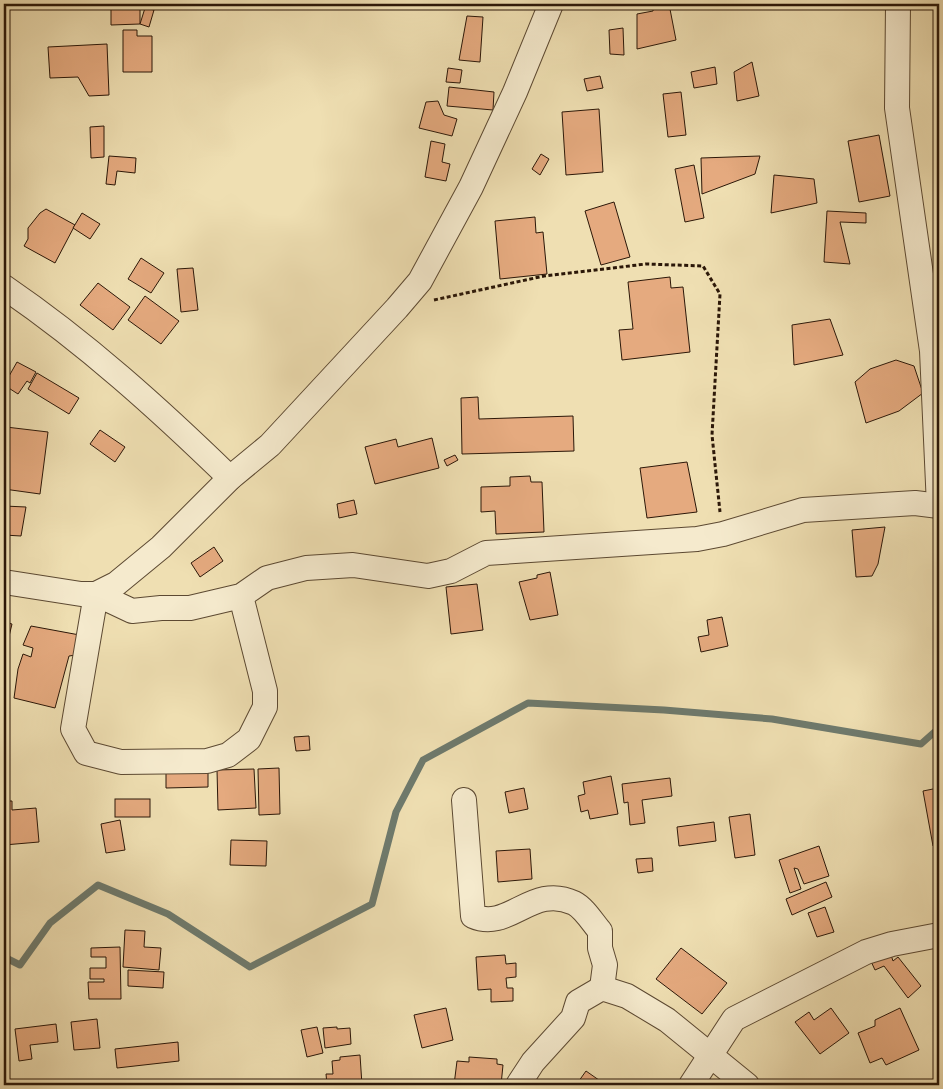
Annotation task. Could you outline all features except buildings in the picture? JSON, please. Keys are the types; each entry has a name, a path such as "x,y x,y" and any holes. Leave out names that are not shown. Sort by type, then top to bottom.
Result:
{"street":[{"path":"96,594 116,584 161,547 230,478 270,445 420,281 471,187 515,92 551,4"},
{"path":"4,582 82,594 96,594 132,611 190,608 241,596 267,578 306,568 353,565 428,576 451,572 486,553 675,541 723,534 803,510 915,503 939,506 936,351 897,108 898,4"},
{"path":"4,287 40,311 152,402 230,478"},
{"path":"96,594 73,729 86,753 120,762 207,761 228,755 248,739 264,707 265,691 241,596"},
{"path":"464,800 473,916 485,921 500,920 517,908 547,897 575,903 600,931 600,948 605,965 602,988"},
{"path":"690,1085 734,1019 742,1014 866,952 892,944 939,935"},
{"path":"518,1085 533,1062 573,1018 578,1002 602,988 627,996 667,1020 710,1057 747,1085"}],"path":[{"path":"397,308 544,276 646,264 703,266 720,294 712,435 723,534"}],"waterway":[{"path":"4,957 20,965 50,923 98,885 168,914 250,967 372,904 396,812 423,760 528,703 664,710 772,719 921,744 939,728"}]}
